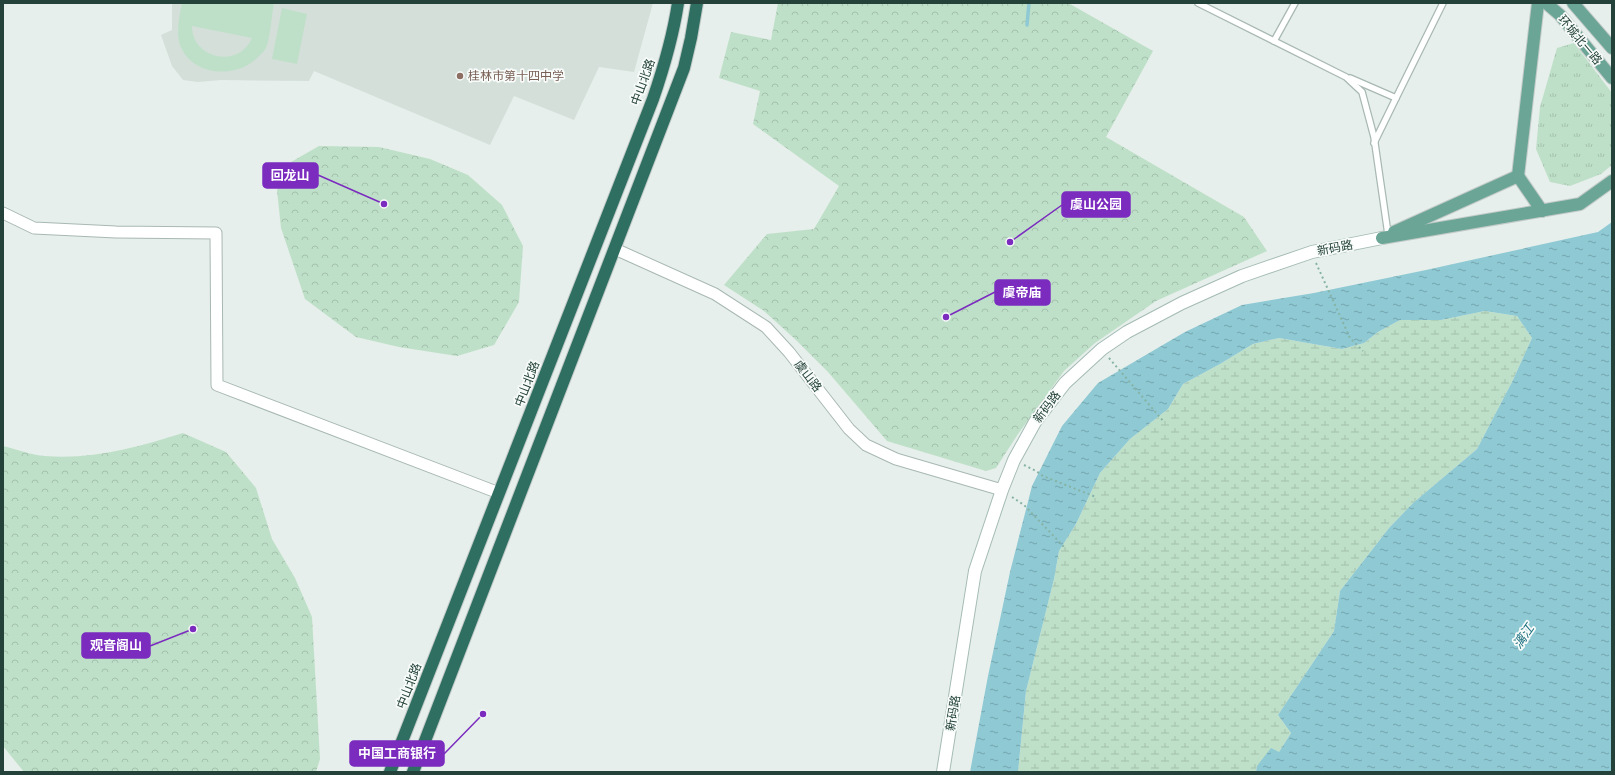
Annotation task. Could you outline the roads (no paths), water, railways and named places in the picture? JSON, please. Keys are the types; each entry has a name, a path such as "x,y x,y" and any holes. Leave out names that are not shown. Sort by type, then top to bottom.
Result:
{"highway":[{"name":"中山北路","path":"390,772 653,99 666,63 673,35 678,3"},
{"path":"413,772 684,68 697,3"}],"main road":[{"path":"1538,3 1518,176 1542,211"},
{"name":"环城北一路","path":"1546,3 1564,20 1612,78"},
{"name":"环城北一路","path":"1573,3 1612,48"},
{"path":"1385,236 1518,176"},
{"path":"1385,236 1580,204 1612,180"}],"street":[{"path":"3,213 34,228 116,232 216,233 217,385 499,493"},
{"name":"新码路","path":"944,772 975,571 1002,490 1014,460 1036,422 1066,383 1102,349 1127,332 1182,303 1242,276 1312,252 1385,236"},
{"name":"虞山路","path":"615,250 715,294 766,327 789,352 849,429 866,445 896,459 1002,490"}],"lane":[{"path":"1198,3 1346,77 1396,98"},
{"path":"1274,41 1295,3"},
{"path":"1374,143 1443,3"},
{"path":"1346,77 1362,92 1374,143 1385,236"}],"water":[{"name":"漓江","path":"1612,222 1612,772 1256,772 1257,766 1271,748 1279,752 1291,733 1278,715 1334,631 1340,591 1389,528 1413,503 1477,449 1512,382 1532,338 1517,316 1485,311 1441,320 1400,320 1378,332 1364,343 1342,349 1279,338 1253,344 1183,384 1168,409 1130,439 1100,473 1076,524 1059,551 1054,579 1026,691 1018,772 970,772 1010,572 1032,486 1062,426 1098,383 1185,332 1242,305 1314,293 1598,232"}],"waterway":[{"path":"1027,25 1029,3"}],"place":[{"name":"桂林市第十四中学","path":"460,76"},
{"name":"回龙山","path":"384,204"},
{"name":"虞山公园","path":"1010,242"},
{"name":"虞帝庙","path":"946,317"},
{"name":"观音阁山","path":"193,629"},
{"name":"中国工商银行","path":"483,714"}]}
